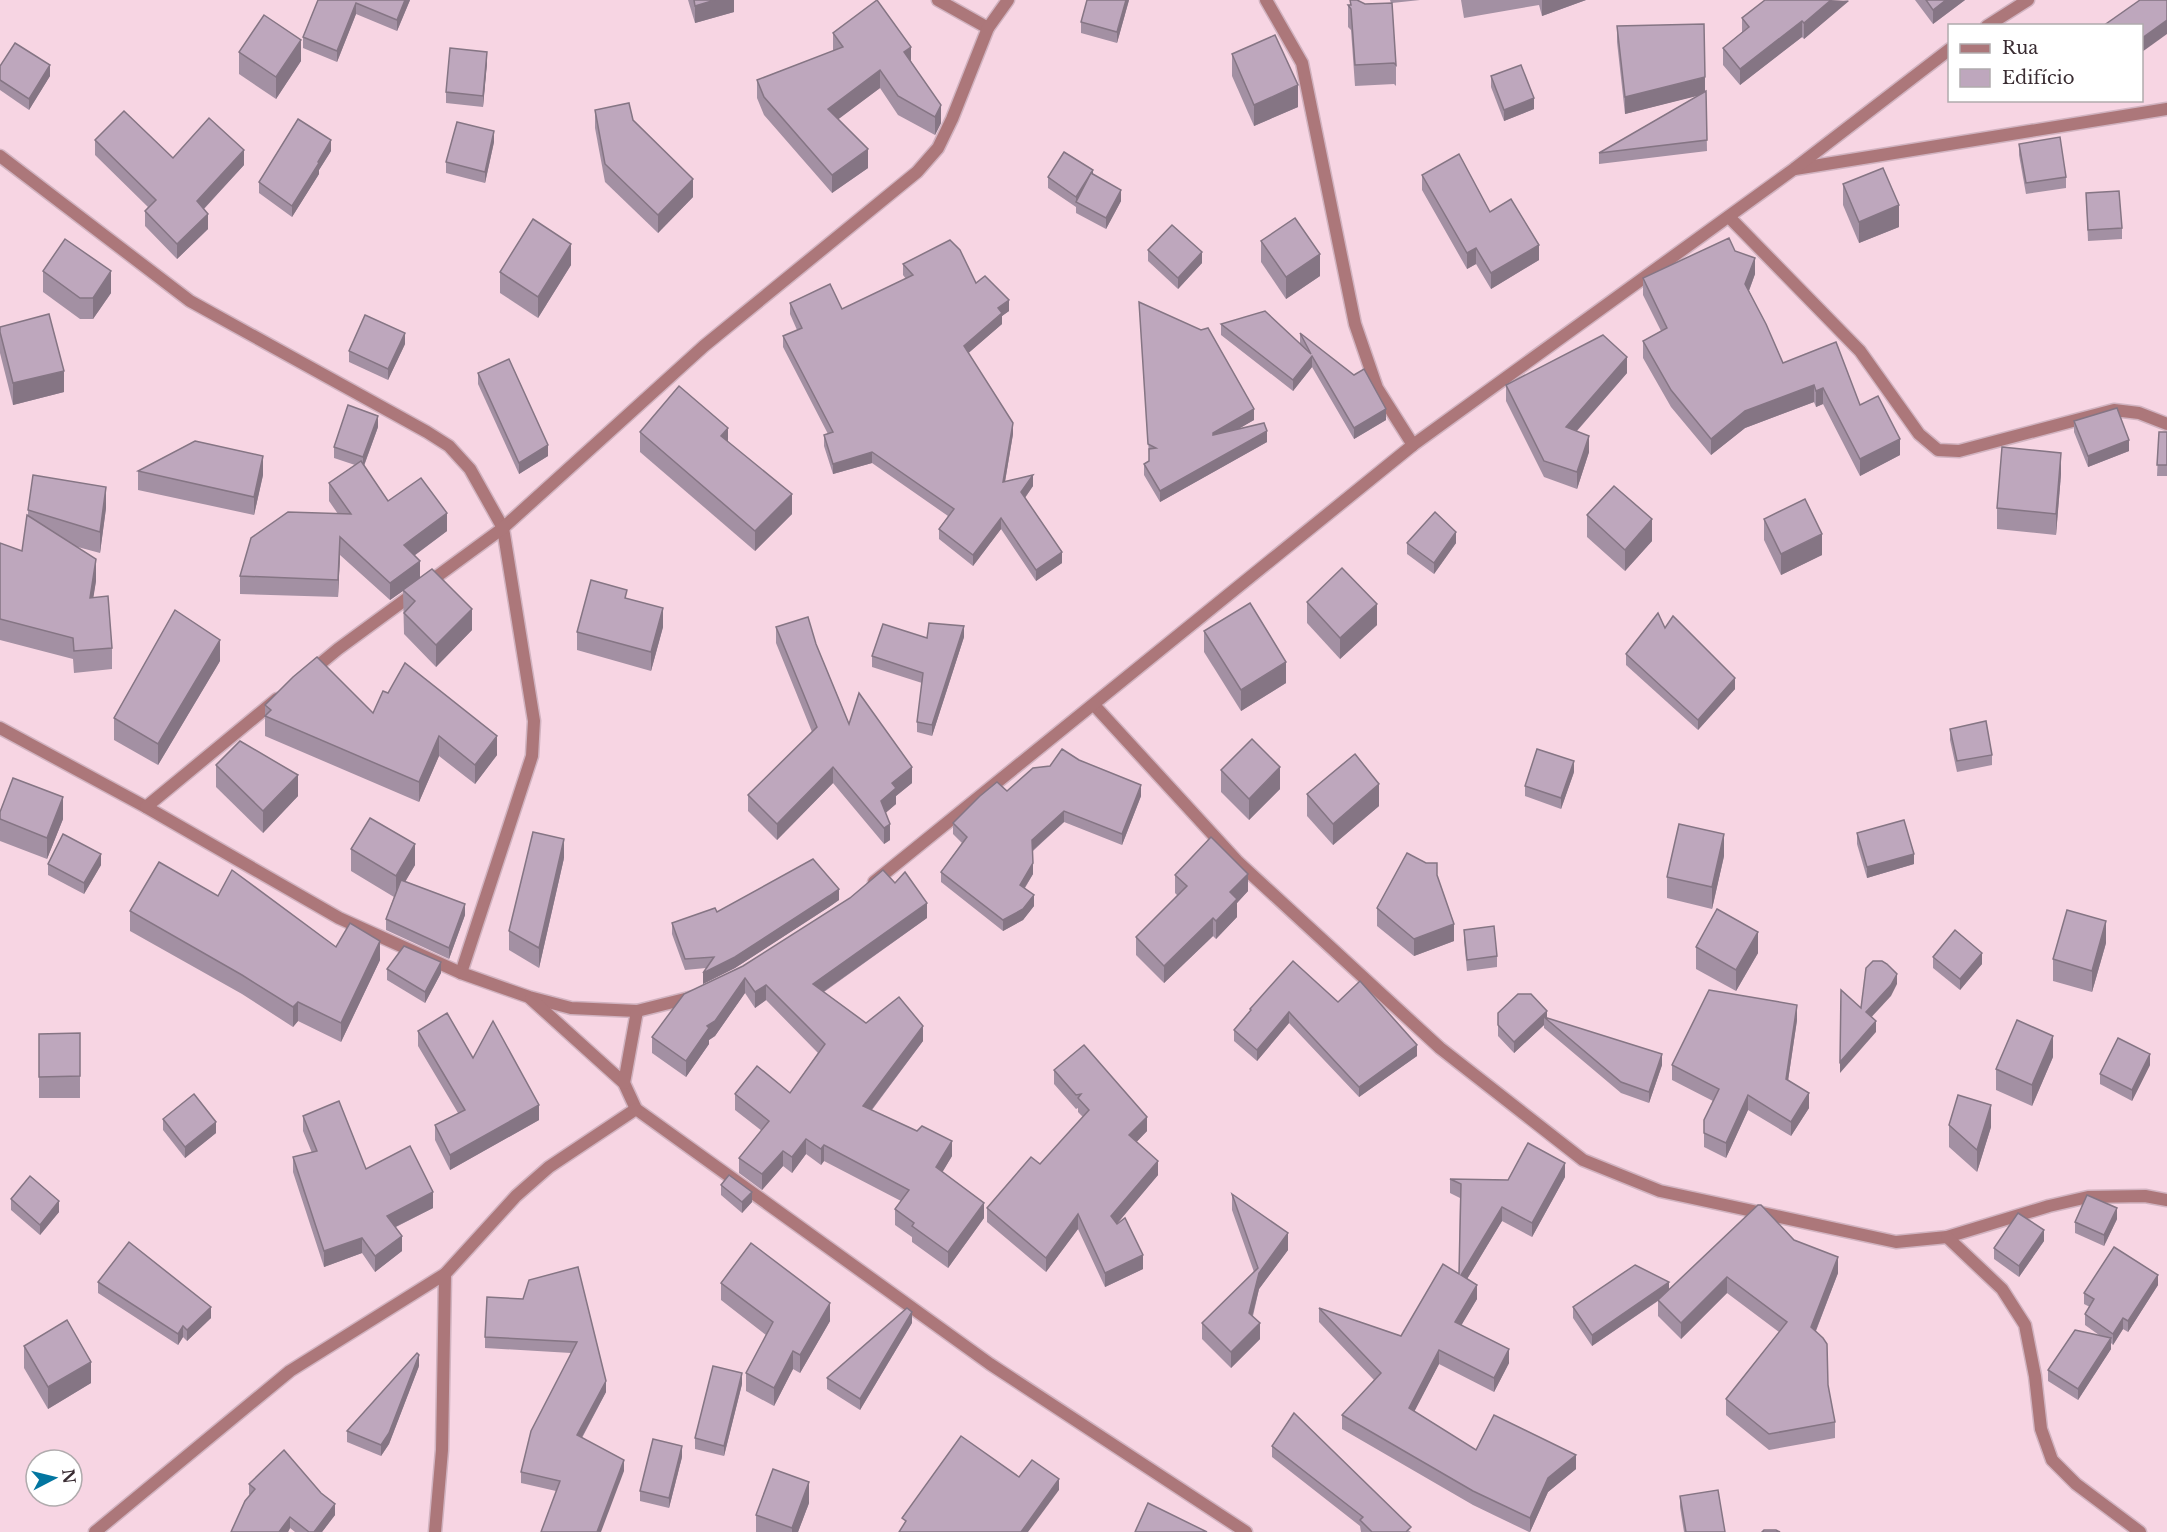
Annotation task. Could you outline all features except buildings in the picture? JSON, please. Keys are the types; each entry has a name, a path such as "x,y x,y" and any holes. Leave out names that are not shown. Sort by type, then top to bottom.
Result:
{"street":[{"path":"938,0 988,28"},
{"path":"302,679 338,649 503,528 704,346 917,172 938,148 988,28 1008,0"},
{"path":"1266,0 1302,63 1355,324 1377,387 1413,446"},
{"path":"1990,24 2028,0"},
{"path":"862,892 1413,446 1794,169 1948,51"},
{"path":"1794,169 2167,109"},
{"path":"0,156 190,301 345,385 449,446 470,469 503,528 534,721 532,756 460,973"},
{"path":"1729,217 1860,351 1919,434 1938,450 1959,451 2114,410 2139,413 2167,424"},
{"path":"146,807 283,694"},
{"path":"1094,705 1238,862 1440,1048 1583,1160 1660,1191 1896,1242 1947,1237 2049,1206 2088,1197 2145,1196 2167,1200"},
{"path":"0,728 146,807 339,918 460,973 529,997 571,1008 637,1011 688,1000 709,990"},
{"path":"529,997 624,1083 636,1109 990,1364 1246,1532"},
{"path":"624,1083 637,1011"},
{"path":"95,1532 290,1371 445,1274 516,1196 549,1167 636,1109"},
{"path":"1947,1237 2002,1290 2025,1325 2035,1376 2041,1429 2052,1460 2076,1484 2140,1532"},
{"path":"435,1532 442,1450 445,1274"}]}
